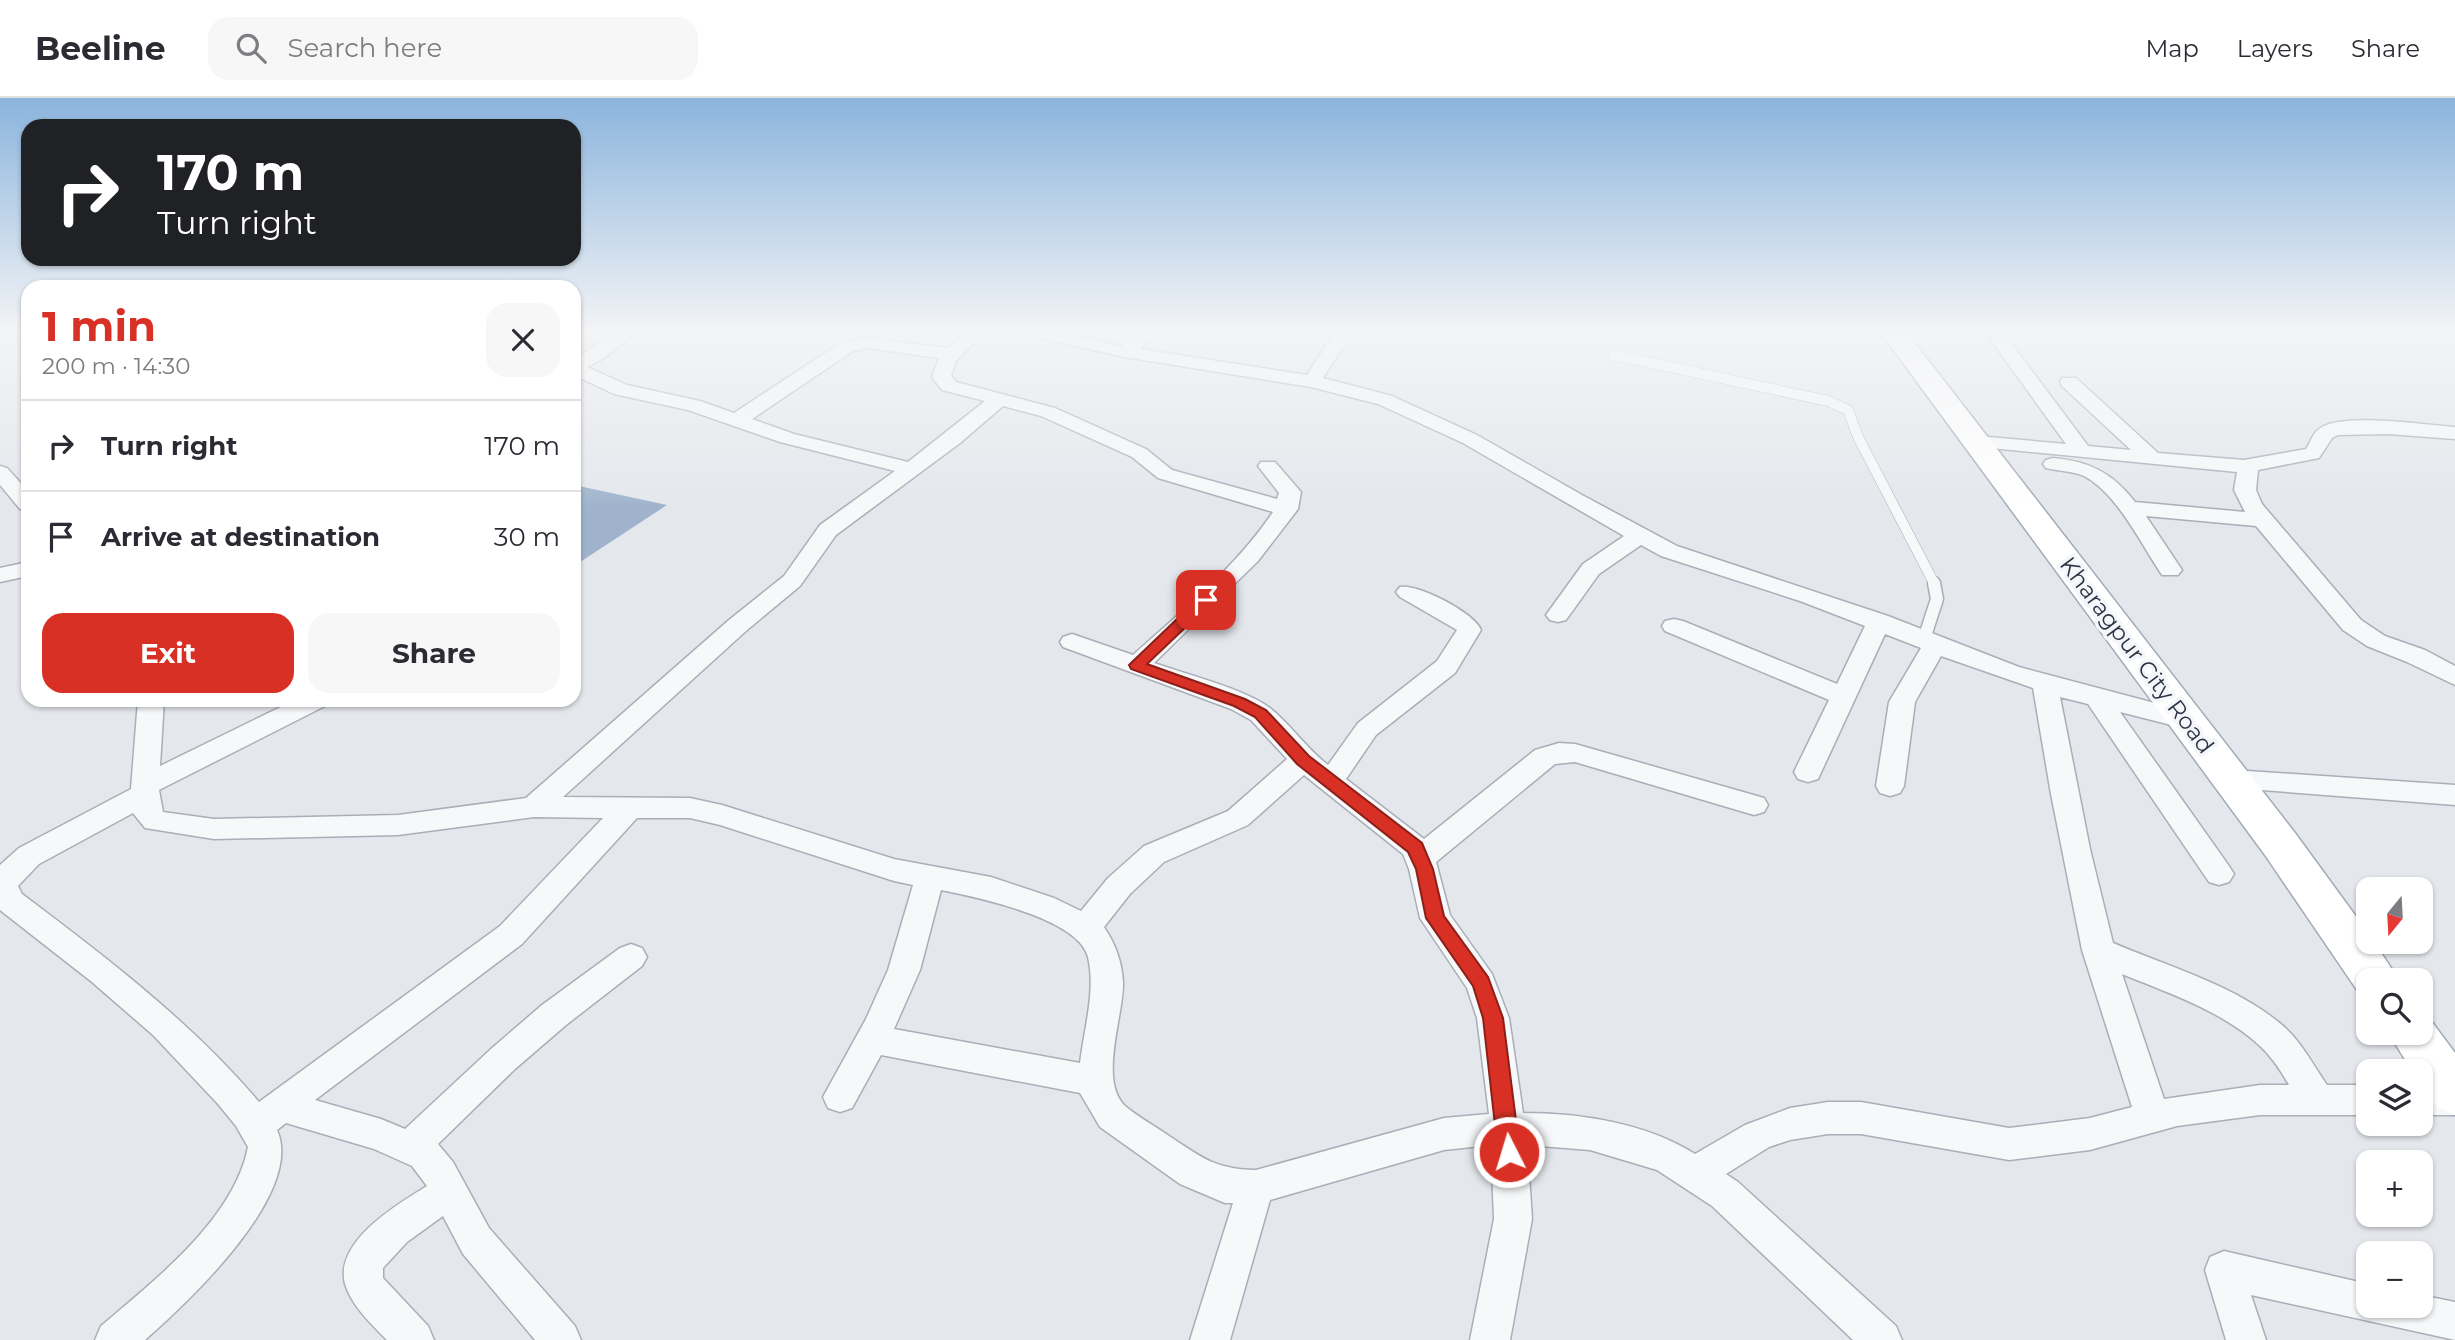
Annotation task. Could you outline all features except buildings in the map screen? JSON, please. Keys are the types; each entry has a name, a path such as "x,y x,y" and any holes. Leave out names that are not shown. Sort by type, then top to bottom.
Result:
{"main road":[{"name":"Kharagpur City Road","path":"1938,391 2233,780 2367,968"},
{"path":"2421,1045 2455,1093"}],"street":[{"path":"626,391 678,401 787,438 911,470"},
{"path":"737,420 780,391"},
{"path":"973,391 1048,412 1139,453 1166,474 1287,509"},
{"path":"1350,391 1385,400 1470,439 1669,551 1879,621 2045,683 2186,720"},
{"path":"2037,391 2082,452"},
{"path":"2079,391 2152,458"},
{"path":"534,807 741,622 788,585 811,558 820,538 953,439 1000,399"},
{"path":"1982,450 2082,452 2248,467 2312,454 2319,449 2322,438 2332,430 2388,429 2455,433"},
{"path":"1982,450 2082,469 2102,479 2127,508 2171,570"},
{"path":"1137,665 1223,584 1269,534 1287,509 1290,492 1268,466"},
{"path":"2248,467 2245,490 2247,498 2296,561 2353,625 2376,641 2416,656 2455,677"},
{"path":"0,472 21,496"},
{"path":"2127,508 2264,520"},
{"path":"1558,615 1591,569 1639,536"},
{"path":"0,576 21,571"},
{"path":"1330,782 1367,729 1446,667 1469,630 1460,618 1408,592"},
{"path":"1808,772 1879,621"},
{"path":"1674,626 1842,695"},
{"path":"1072,642 1240,703 1260,714 1303,760 1415,848 1435,918 1481,983 1493,1018 1508,1129 1513,1219 1490,1340"},
{"path":"1890,786 1902,702 1930,642"},
{"path":"2045,683 2071,834 2098,950 2119,1024 2153,1117"},
{"path":"2096,698 2219,874"},
{"path":"151,707 145,790 147,814 155,821 214,829 398,825 534,807 690,808 722,815 870,863 991,888 1043,906 1094,936 1103,955 1107,982 1096,1067 1097,1093 1112,1116 1193,1172 1225,1186 1256,1187 1444,1134 1508,1129 1590,1134 1613,1139 1670,1158 1725,1194 1882,1340"},
{"path":"303,707 9,864 3,886 11,902 134,997 205,1067 269,1115 411,1147 425,1155 440,1174 476,1241 561,1340"},
{"path":"1420,858 1545,757 1559,752 1575,753 1754,805"},
{"path":"1085,929 1119,886 1154,854 1238,818 1303,760"},
{"path":"2233,780 2405,793 2455,794"},
{"path":"115,1340 204,1255 248,1202 259,1183 265,1163 269,1115 511,935 631,806"},
{"path":"840,1097 872,1040 904,970 930,877"},
{"path":"2098,950 2227,1007 2254,1022 2273,1037 2318,1100"},
{"path":"411,1147 503,1059 554,1015 631,957"},
{"path":"872,1040 1097,1080"},
{"path":"1694,1174 1757,1136 1790,1124 1828,1118 1861,1118 2009,1144 2090,1134 2177,1111 2260,1100 2356,1100"},
{"path":"2433,1100 2455,1100"},
{"path":"1210,1340 1225,1299 1256,1187"},
{"path":"414,1340 364,1284 363,1267 370,1250 386,1235 450,1192"},
{"path":"2246,1340 2224,1270 2356,1300"},
{"path":"2433,1317 2455,1322"}],"lane":[{"path":"1781,391 1828,401 1848,410 1858,437 1936,585 1937,599 1930,642"}],"water":[{"path":"581,487 667,505 581,561"}],"route":[{"path":"1206,600 1137,665 1240,703 1260,714 1280,732 1303,760 1415,848 1424,869 1435,918 1481,983 1493,1018 1509,1152"}]}
